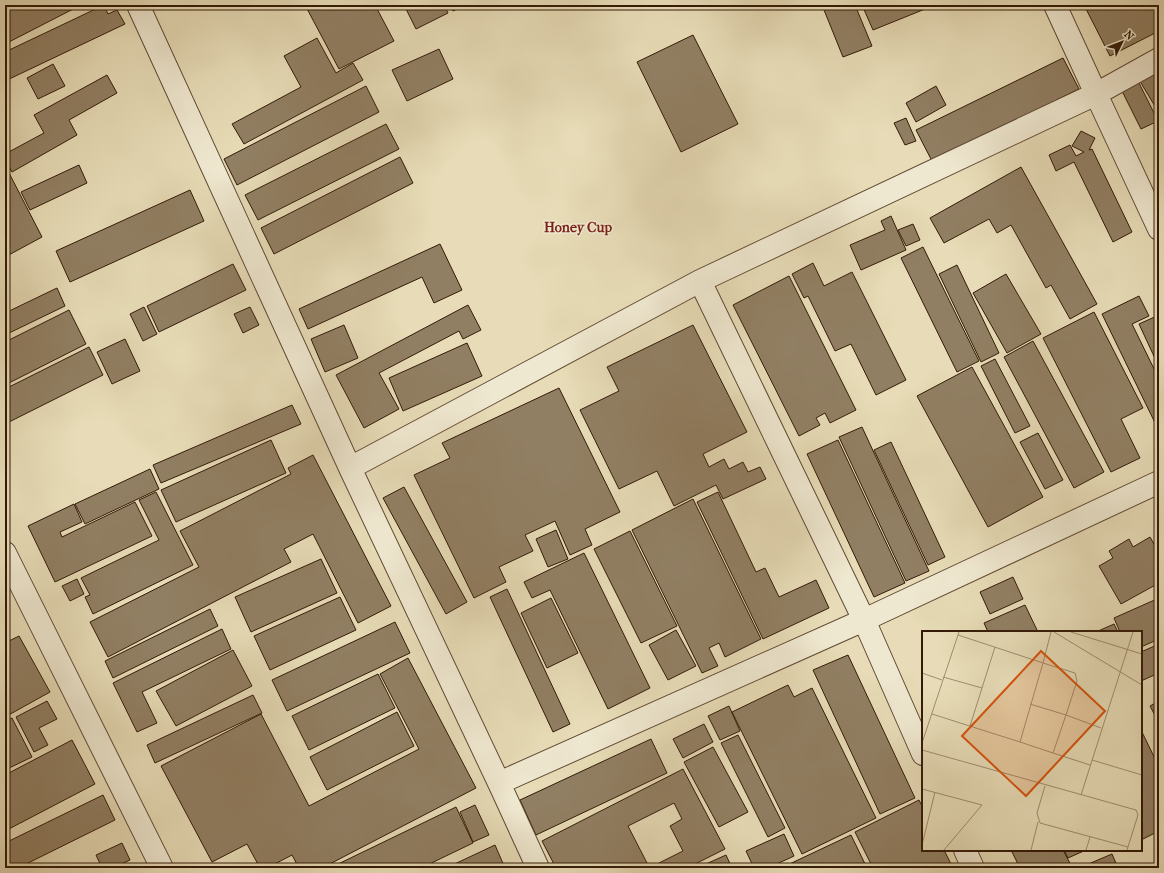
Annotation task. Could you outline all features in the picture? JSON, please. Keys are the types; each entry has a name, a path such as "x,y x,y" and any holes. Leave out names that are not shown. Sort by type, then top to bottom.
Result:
{"street":[{"path":"138,5 350,468 538,868"},
{"path":"1055,5 1159,229"},
{"path":"350,468 700,281 1096,94 1159,59"},
{"path":"700,281 864,620 922,752"},
{"path":"499,783 864,620 1159,482"},
{"path":"5,553 162,868"},
{"path":"966,851 973,868"}],"building":[{"path":"5,5 81,5 5,44"},
{"path":"104,5 108,14 117,10 125,24 5,81 5,52"},
{"path":"305,5 375,5 394,41 339,69"},
{"path":"404,5 444,5 448,13 416,29"},
{"path":"450,5 465,5 453,11"},
{"path":"822,5 855,5 872,46 843,57"},
{"path":"862,5 935,5 873,30"},
{"path":"1084,5 1159,5 1159,31 1110,56"},
{"path":"693,35 738,124 681,152 637,62"},
{"path":"317,38 336,73 353,63 363,80 244,144 232,124 301,87 284,56"},
{"path":"439,49 453,79 407,101 392,70"},
{"path":"1063,58 1079,89 932,161 916,130"},
{"path":"53,64 65,86 38,99 27,78"},
{"path":"1159,66 1159,113 1138,78"},
{"path":"107,75 117,93 69,120 77,135 12,172 5,160 5,154 44,133 34,115"},
{"path":"1136,77 1158,121 1141,129 1119,85"},
{"path":"366,86 379,112 237,185 224,159"},
{"path":"936,86 946,105 916,122 906,103"},
{"path":"906,118 916,141 905,145 894,123"},
{"path":"386,124 399,149 258,220 245,195"},
{"path":"1081,131 1095,138 1089,150 1092,149 1132,232 1113,242 1074,162 1056,171 1049,155 1070,145 1076,156 1084,152 1072,146"},
{"path":"400,157 413,183 274,254 261,228"},
{"path":"79,165 87,183 30,210 21,192"},
{"path":"1021,167 1097,304 1070,319 1051,285 1046,288 1011,225 997,233 989,219 944,243 930,218"},
{"path":"8,171 42,237 5,257 5,173"},
{"path":"190,190 204,221 70,282 56,251"},
{"path":"891,216 906,250 861,270 850,245 885,230 881,221"},
{"path":"913,224 920,240 906,246 898,230"},
{"path":"440,244 462,290 434,303 422,277 308,329 299,309"},
{"path":"923,247 979,361 957,372 901,258"},
{"path":"813,263 824,286 852,272 906,380 876,395 851,344 835,351 808,296 804,298 792,274"},
{"path":"233,264 246,290 159,332 147,306"},
{"path":"957,265 999,353 981,362 939,274"},
{"path":"1006,274 1041,334 1007,353 973,293"},
{"path":"789,276 856,410 830,423 825,413 816,418 820,425 799,436 733,305"},
{"path":"57,288 65,306 5,335 5,313"},
{"path":"1139,296 1149,316 1132,324 1159,379 1159,431 1102,314"},
{"path":"468,305 481,330 463,339 459,331 379,373 399,409 364,428 336,375"},
{"path":"144,307 157,334 143,341 130,314"},
{"path":"250,307 259,325 243,333 234,314"},
{"path":"69,310 86,344 5,385 5,342"},
{"path":"1094,312 1143,408 1121,419 1140,458 1111,472 1043,338"},
{"path":"1159,315 1159,367 1139,324"},
{"path":"344,325 358,358 325,372 311,339"},
{"path":"693,325 747,432 703,454 709,467 724,459 729,469 743,462 748,472 760,467 766,479 723,499 716,485 674,506 657,471 619,489 580,410 619,391 607,367"},
{"path":"125,339 140,371 112,384 97,352"},
{"path":"1033,341 1104,472 1074,488 1004,357"},
{"path":"467,343 482,376 403,411 389,378"},
{"path":"89,347 103,375 5,424 5,389"},
{"path":"995,359 1030,426 1015,433 981,366"},
{"path":"972,367 1043,497 988,527 917,396"},
{"path":"559,388 620,512 585,529 592,545 570,555 555,521 525,535 533,551 499,567 506,582 474,598 414,475 450,458 442,443"},
{"path":"292,405 301,424 161,483 153,465"},
{"path":"862,427 929,571 906,581 839,437"},
{"path":"1038,433 1063,480 1045,489 1020,442"},
{"path":"271,440 286,473 176,522 161,490"},
{"path":"838,440 905,583 874,597 807,454"},
{"path":"891,442 945,557 928,565 874,450"},
{"path":"313,455 391,606 358,623 313,534 284,549 291,562 108,657 90,622 199,567 180,531 291,474 288,468"},
{"path":"150,469 159,489 85,524 75,504"},
{"path":"404,487 467,602 446,614 383,498"},
{"path":"156,492 193,565 93,614 85,597 90,595 81,578 159,540 139,500"},
{"path":"718,492 756,572 765,568 779,597 816,580 829,608 763,639 697,502"},
{"path":"693,499 761,639 725,657 719,643 709,648 718,666 702,673 632,530"},
{"path":"135,502 152,536 55,582 28,526 74,504 82,522 60,532 62,537"},
{"path":"556,530 568,559 548,567 536,539"},
{"path":"630,531 677,626 641,643 594,549"},
{"path":"1150,537 1159,553 1159,583 1121,604 1099,566 1113,558 1109,551 1129,539 1133,547"},
{"path":"584,553 650,688 608,709 550,590 532,598 524,582"},
{"path":"321,559 337,593 251,632 235,597"},
{"path":"1013,577 1023,599 990,614 980,592"},
{"path":"77,579 84,594 70,601 62,586"},
{"path":"507,589 570,724 553,732 490,597"},
{"path":"340,597 356,630 270,670 254,636"},
{"path":"551,598 578,653 547,668 521,613"},
{"path":"1159,598 1159,639 1142,647 1142,631 1120,631 1114,618"},
{"path":"1025,605 1038,631 988,631 984,623"},
{"path":"210,609 218,626 113,678 105,661"},
{"path":"395,622 410,653 287,711 272,680"},
{"path":"1114,624 1118,631 1098,631"},
{"path":"222,629 231,649 142,692 157,723 137,732 113,683"},
{"path":"676,630 696,666 668,680 649,645"},
{"path":"19,636 50,692 5,717 5,643"},
{"path":"1159,644 1159,673 1142,681 1142,652"},
{"path":"233,650 252,686 176,726 156,691"},
{"path":"848,655 915,798 880,814 813,670"},
{"path":"408,658 476,788 322,868 299,868 292,855 267,868 260,868 247,844 212,862 161,766 261,714 309,806 419,749 380,674"},
{"path":"378,674 395,708 309,750 292,716"},
{"path":"788,685 794,697 812,688 876,818 802,854 732,712"},
{"path":"253,695 262,713 155,763 147,745"},
{"path":"47,701 57,719 39,728 48,745 34,752 16,717"},
{"path":"1159,701 1159,723 1150,706"},
{"path":"729,706 740,731 720,740 708,716"},
{"path":"397,712 414,746 327,790 310,757"},
{"path":"12,718 32,757 5,770 5,721"},
{"path":"704,724 713,742 683,758 673,739"},
{"path":"1142,732 1159,767 1159,831 1142,840"},
{"path":"738,735 785,828 768,837 721,743"},
{"path":"651,739 667,773 536,835 520,800"},
{"path":"72,740 95,784 5,831 5,775"},
{"path":"713,747 748,812 719,827 684,762"},
{"path":"683,769 725,849 687,868 649,868 683,851 670,826 682,819 674,803 628,826 647,863 638,868 556,868 542,841"},
{"path":"103,795 115,820 18,868 5,868 5,843"},
{"path":"919,800 922,806 922,851 944,851 953,868 873,868 855,832"},
{"path":"475,805 489,835 473,842 460,812"},
{"path":"456,807 473,843 421,868 335,868 334,866"},
{"path":"784,834 794,856 768,868 754,868 746,851"},
{"path":"851,835 867,868 781,868"},
{"path":"122,843 130,860 112,868 102,868 96,855"},
{"path":"495,845 505,868 446,868"},
{"path":"1012,851 1064,851 1072,867 1020,868"},
{"path":"1064,851 1084,851 1068,858"},
{"path":"1112,854 1118,868 1079,868"},
{"path":"726,855 732,868 697,868"}],"district":[{"name":"Honey Cup","path":"578,227"}]}
